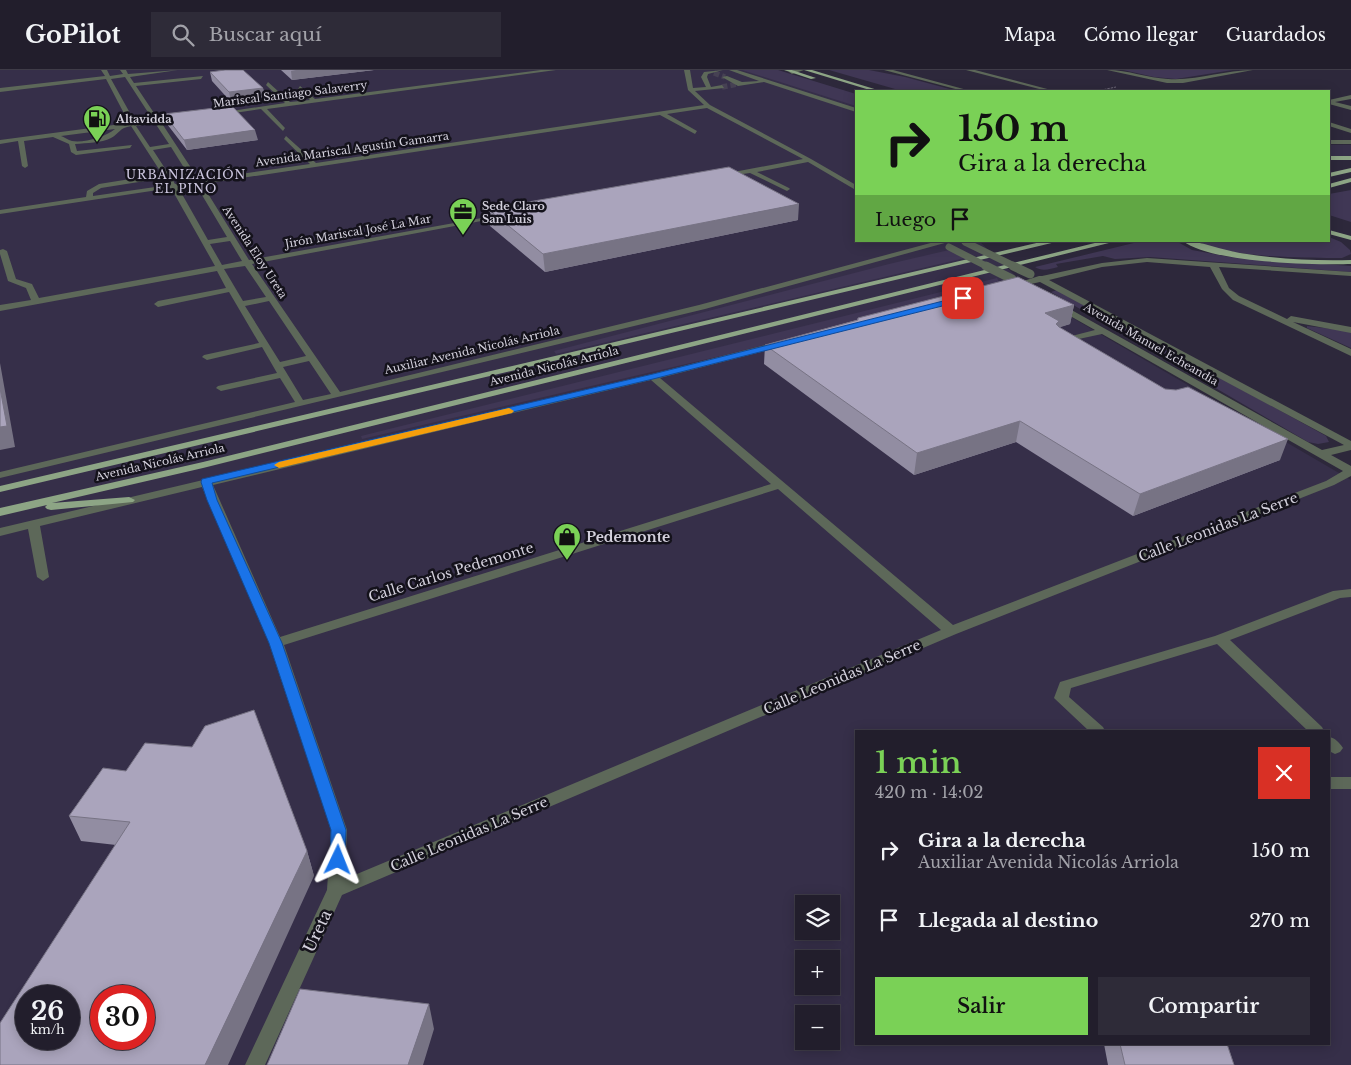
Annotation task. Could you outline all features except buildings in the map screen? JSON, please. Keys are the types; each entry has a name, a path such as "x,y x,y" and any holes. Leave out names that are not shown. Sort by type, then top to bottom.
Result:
{"main road":[{"path":"807,70 875,90"},
{"path":"790,71 855,90"},
{"path":"1330,158 1351,158"},
{"path":"1330,175 1351,170"},
{"path":"1330,185 1351,180"},
{"path":"1330,185 1351,185"},
{"path":"1330,223 1351,230"},
{"path":"1330,232 1349,238"},
{"name":"Avenida Nicolás Arriola","path":"0,489 1052,242"},
{"name":"Avenida Nicolás Arriola","path":"2,512 203,465 1109,242"},
{"path":"1189,242 1202,249 1226,254 1322,262 1351,262"},
{"path":"2,512 129,500"}],"street":[{"path":"0,90 106,74 175,70"},
{"name":"Mariscal Santiago Salaverry","path":"215,114 553,70"},
{"path":"732,70 855,110"},
{"path":"790,71 801,70"},
{"path":"887,70 964,90"},
{"path":"968,70 1048,90"},
{"path":"984,74 1002,70"},
{"path":"1110,70 1167,81 1190,80 1250,70"},
{"path":"713,72 688,71 691,90 708,106 809,160 855,187"},
{"path":"709,89 704,77 713,72"},
{"name":"Avenida Eloy Ureta","path":"125,73 197,182 195,199 205,243 300,403"},
{"name":"Avenida Eloy Ureta","path":"106,74 133,125 172,186 195,199 232,238 337,395"},
{"path":"134,85 201,77"},
{"path":"725,77 740,84 770,82"},
{"path":"484,79 490,83"},
{"path":"268,84 289,104"},
{"path":"691,90 722,87"},
{"path":"300,88 314,101"},
{"path":"1330,102 1351,97"},
{"path":"1330,102 1351,108"},
{"name":"Avenida Mariscal Agustin Gamarra","path":"0,212 708,106"},
{"path":"263,108 283,129"},
{"path":"661,113 695,132"},
{"path":"0,142 187,118"},
{"path":"1330,124 1351,131"},
{"path":"106,139 121,126"},
{"path":"54,135 72,143 125,137 138,132"},
{"path":"125,137 127,144 130,146"},
{"path":"286,138 314,164"},
{"path":"21,139 25,166"},
{"path":"1330,142 1351,142"},
{"path":"72,143 76,153 130,146 173,145"},
{"path":"712,178 809,160"},
{"path":"751,171 787,189"},
{"path":"90,198 90,190 99,186 190,172"},
{"name":"Jirón Mariscal José La Mar","path":"0,308 509,215"},
{"path":"205,243 232,238"},
{"name":"Avenida Manuel Echeandía","path":"966,242 1041,279 1351,446"},
{"path":"944,243 1037,293"},
{"name":"Auxiliar Avenida Nicolás Arriola","path":"0,475 674,314 944,243"},
{"path":"3,251 12,281 29,286 36,302"},
{"path":"1002,289 1017,281 1041,279 1147,260 1351,274"},
{"path":"1212,264 1226,288 1236,298 1351,353"},
{"path":"158,304 231,289"},
{"path":"241,304 271,298"},
{"name":"Avenida Manuel Echeandía","path":"1054,302 1103,332 1351,471"},
{"path":"1260,309 1291,319 1351,330"},
{"path":"1070,350 1059,342 1103,332"},
{"path":"0,532 653,377 789,342"},
{"path":"207,357 265,344"},
{"path":"278,365 312,358"},
{"path":"221,388 284,374"},
{"path":"653,377 951,631"},
{"path":"1198,398 1213,394"},
{"path":"1322,454 1351,446"},
{"name":"Calle Leonidas La Serre","path":"336,890 951,631 1330,483 1351,471"},
{"name":"Ureta","path":"206,482 212,500 276,643 339,830 336,890 255,1065"},
{"name":"Calle Carlos Pedemonte","path":"276,643 779,485"},
{"path":"33,523 43,577"},
{"path":"1097,730 1060,698 1065,685 1220,639 1338,594 1351,593"},
{"path":"1220,639 1316,730"},
{"path":"1330,783 1351,783"}],"shaded area":[{"path":"0,70 757,70 855,101 855,242 980,242 1040,299 1351,480 1351,1065 0,1065"},
{"path":"742,70 778,70 855,94 855,106"},
{"path":"829,70 869,70 905,77 953,90 899,90"},
{"path":"1123,70 1233,70 1176,79 1154,77"},
{"path":"1330,145 1351,145 1351,157 1330,157"},
{"path":"1351,190 1351,222 1330,215 1330,194"},
{"path":"1330,237 1341,242 1350,250 1351,254 1342,258 1262,256 1209,246 1199,242 1330,242"},
{"path":"1138,242 1178,242 1192,250 1230,257 1351,266 1351,272 1150,257 1115,259 1103,256 1056,264 1058,267 1043,270 1035,267"},
{"path":"949,250 965,258 556,354 554,351 889,264"},
{"path":"997,278 1000,284 725,355 362,439 361,436"},
{"path":"1057,290 1069,294 1326,436 1329,442 1318,444 1308,442 1051,292"},
{"path":"1307,326 1351,331 1351,348 1307,328"}],"tunnel":[{"path":"714,73 725,77"},
{"path":"722,87 738,84"}],"slow traffic":[{"path":"279,465 509,411"}],"place":[{"name":"Altavidda","path":"97,143"},
{"name":"Sede Claro San Luis","path":"463,236"},
{"name":"Pedemonte","path":"567,561"}],"district":[{"name":"URBANIZACIÓN EL PINO","path":"186,181"}],"route":[{"path":"338,860 339,830 276,643 212,500 206,482 653,377 963,298"}]}
